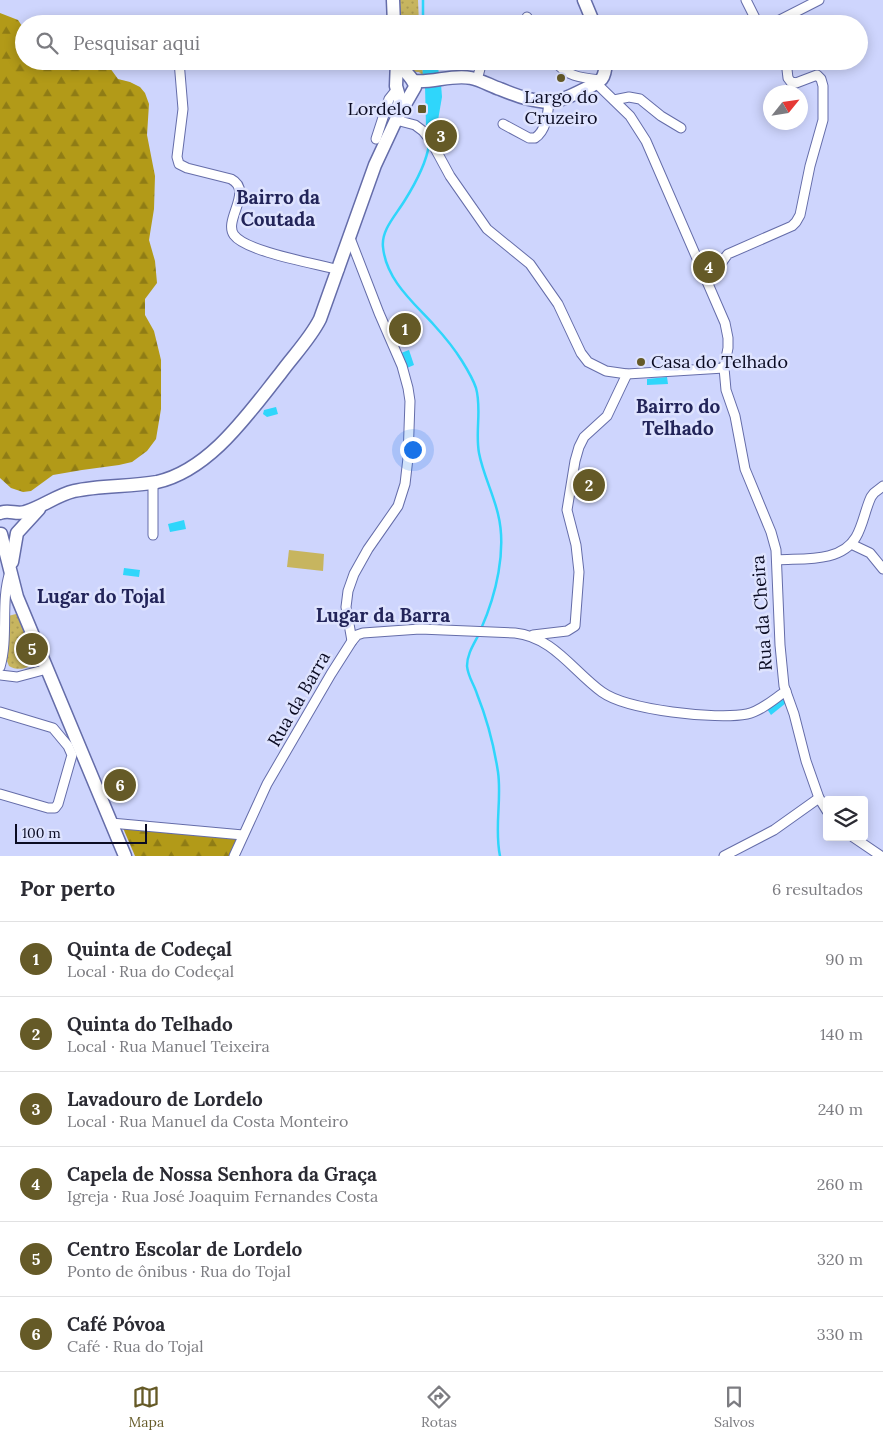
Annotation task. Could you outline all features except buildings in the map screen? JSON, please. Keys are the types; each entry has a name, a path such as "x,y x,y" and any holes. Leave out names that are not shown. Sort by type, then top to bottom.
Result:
{"main road":[{"path":"393,0 394,15"},
{"path":"584,0 590,15"},
{"path":"396,120 400,102 397,88 398,70"},
{"path":"403,70 415,84"},
{"path":"397,88 403,95 415,84 465,77 512,94 549,101 569,97 599,82 604,75 605,70"},
{"path":"9,513 30,510 76,491 153,482 172,477 186,470 214,450 229,436 318,324 339,270 364,194 396,120 415,84"},
{"path":"0,500 9,513 20,521 10,572"},
{"path":"50,501 34,513 18,531 9,536 0,534 16,597 126,856"}],"street":[{"path":"746,0 754,15"},
{"path":"790,15 818,1"},
{"path":"180,70 183,109 177,157 178,163 183,167 230,178 236,182 239,188 239,198 232,228 234,236 240,241 265,251 339,270"},
{"path":"477,80 480,70"},
{"path":"564,70 571,75 599,82"},
{"path":"708,283 728,254 792,226 798,219 823,120 821,79 817,75 796,83 791,82 788,78 787,70"},
{"name":"Rua da Cheira","path":"599,82 630,116 646,141 708,283 726,330 728,348 724,368 726,390 735,416 745,469 771,532 777,560 783,680 806,761 823,804"},
{"path":"376,139 390,97 397,88"},
{"path":"614,100 629,97 640,99 661,116 681,128"},
{"path":"503,124 529,138 535,138 540,133 546,118 549,101"},
{"path":"396,120 415,125 423,130 450,176 487,229 524,258 543,280 558,304 585,359 601,370 627,374 724,368"},
{"path":"350,238 379,314 406,377 410,401 408,458 405,484 398,506 368,549 354,574 348,591 346,608 352,641"},
{"path":"529,635 567,631 575,626 579,584 578,556 567,510 576,454 584,437 607,416 627,374"},
{"path":"153,482 153,534"},
{"path":"777,560 825,557 840,552 851,544 859,531 871,497 883,486"},
{"path":"851,544 870,553 883,568"},
{"path":"0,667 3,652 5,588 10,572"},
{"name":"Rua da Barra","path":"234,856 267,784 331,674 357,635 362,633 420,629 485,631 529,635"},
{"path":"529,635 550,646 606,695 628,704 689,714 740,715 759,709 786,691"},
{"path":"0,675 17,677 47,669"},
{"path":"0,712 53,728 68,746 72,755 58,804 55,808 48,808 0,794"},
{"path":"724,856 774,830 819,798"},
{"path":"111,823 243,835"},
{"path":"858,841 881,856"}],"shaded area":[{"path":"399,0 418,0 419,15 400,15"},
{"path":"411,70 423,70 423,76 419,72"},
{"path":"289,550 324,554 323,571 287,567"},
{"path":"20,613 37,658 29,667 17,669 9,666 7,661 8,616"}],"green space":[{"path":"0,13 15,19 15,70 111,70 118,79 140,87 145,93 149,104 147,135 155,176 154,209 149,240 155,261 157,283 145,299 145,315 154,331 161,360 161,409 156,439 147,451 132,462 53,475 31,491 23,492 11,488 0,478"},
{"path":"123,828 237,839 230,856 135,856"}],"water":[{"path":"423,70 438,70 439,74 423,76"},
{"path":"441,84 442,97 437,126 426,126 425,86"},
{"path":"409,350 414,365 407,368 401,353"},
{"path":"667,377 668,384 647,385 647,379"},
{"path":"276,407 278,414 267,417 263,414 264,410"},
{"path":"184,520 186,529 170,532 168,524"},
{"path":"124,568 140,570 139,577 123,575"},
{"path":"782,698 786,703 771,715 767,709"}],"waterway":[{"path":"423,0 423,15"},
{"path":"430,137 431,122"},
{"path":"429,145 423,167 384,235 383,247 385,259 395,280 459,356 476,388 478,396 479,453 498,514 501,542 499,572 481,629"},
{"path":"479,634 469,653 467,666 487,723 496,762 499,783 498,846 500,856"}],"place":[{"name":"Largo do Cruzeiro","path":"561,78"},
{"name":"Lordelo","path":"422,109"},
{"name":"Lavadouro de Lordelo","path":"441,136"},
{"name":"Capela de Nossa Senhora da Graça","path":"709,267"},
{"name":"Quinta de Codeçal","path":"405,329"},
{"name":"Casa do Telhado","path":"641,362"},
{"name":"Quinta do Telhado","path":"589,485"},
{"name":"Centro Escolar de Lordelo","path":"32,649"},
{"name":"Café Póvoa","path":"120,785"}],"district":[{"name":"Bairro da Coutada","path":"278,208"},
{"name":"Bairro do Telhado","path":"678,417"},
{"name":"Lugar do Tojal","path":"101,596"},
{"name":"Lugar da Barra","path":"383,615"}]}
